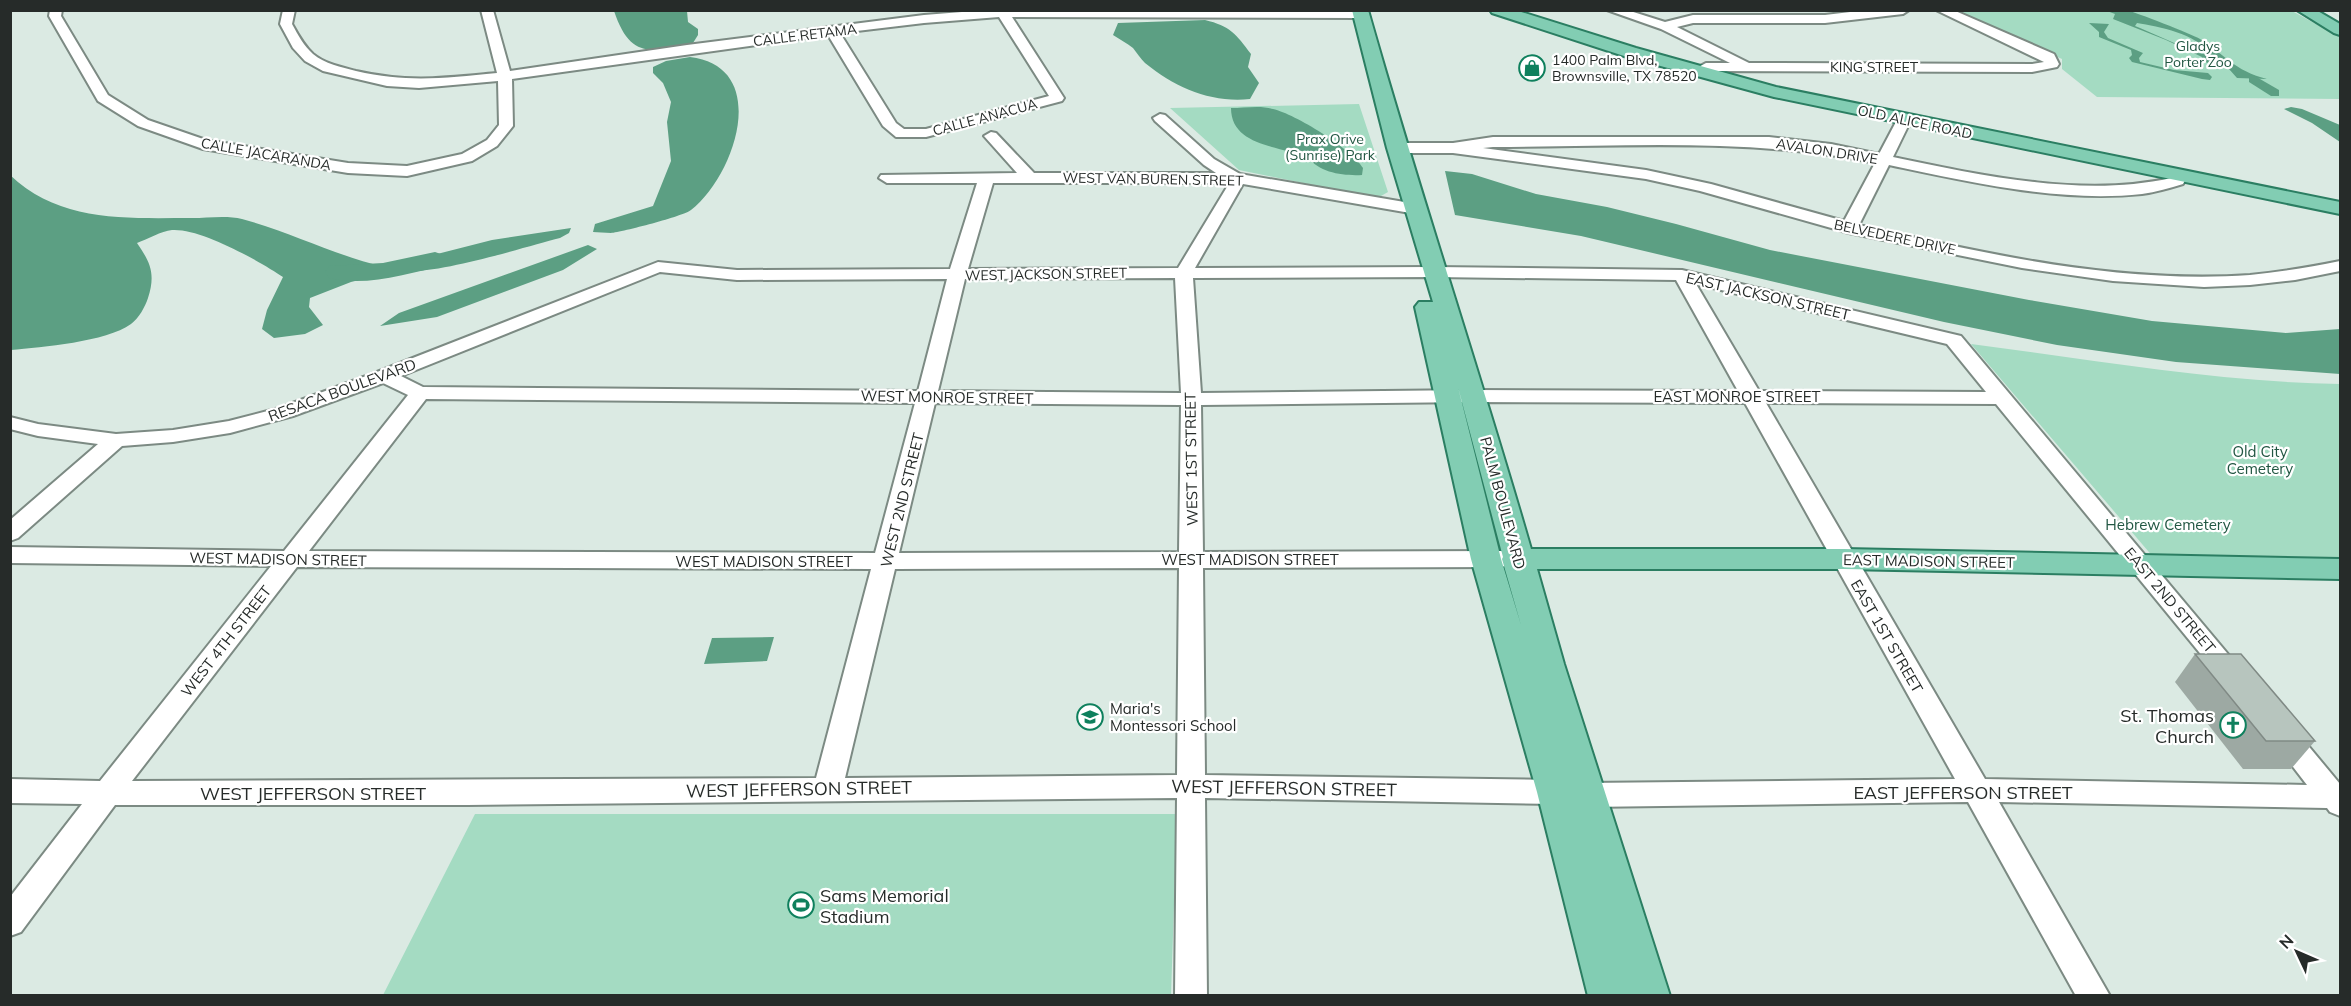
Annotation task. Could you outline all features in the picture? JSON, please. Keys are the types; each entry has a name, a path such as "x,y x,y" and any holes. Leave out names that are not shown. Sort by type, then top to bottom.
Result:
{"main road":[{"name":"OLD ALICE ROAD","path":"1497,10 1774,92 2179,177 2340,208"},
{"path":"2304,10 2340,30"},
{"name":"PALM BOULEVARD","path":"1354,12 1397,148 1405,207"},
{"name":"PALM BOULEVARD","path":"1354,12 1405,207 1462,397 1481,473 1517,559 1571,794 1609,996"},
{"name":"PALM BOULEVARD","path":"1481,473 1486,559 1571,794 1648,996"},
{"name":"EAST MADISON STREET","path":"1517,559 1844,559 2340,569"}],"street":[{"name":"CALLE JACARANDA","path":"56,10 55,16 103,98 144,123 203,144 348,168 407,171 467,158 492,143 506,126 505,76"},
{"name":"CALLE RETAMA","path":"289,10 286,24 298,45 310,58 328,68 387,82 419,84 505,76 832,31 1003,13 1354,12"},
{"path":"487,10 505,76"},
{"path":"1613,10 1665,26 1748,67"},
{"path":"1665,26 1693,19 1825,19 1903,10"},
{"name":"KING STREET","path":"1698,71 1706,67 2032,68 2052,64 2049,57 1942,10"},
{"name":"CALLE ANACUA","path":"832,31 890,126 901,134 926,133 1057,98 1003,13"},
{"path":"1160,118 1209,162 1235,177 1235,187 1184,272"},
{"path":"1849,228 1904,120"},
{"path":"991,136 1029,177"},
{"name":"AVALON DRIVE","path":"1397,148 1453,148 1493,142 1769,142 1831,149 1962,176 2068,190 2143,189 2163,186 2177,181 2179,177"},
{"name":"BELVEDERE DRIVE","path":"1453,148 1593,165 1673,180 1849,228 2096,274 2155,279 2257,280 2317,272 2340,266"},
{"name":"WEST 2ND STREET","path":"828,788 887,561 957,275 987,177"},
{"name":"WEST VAN BUREN STREET","path":"887,178 1235,177 1405,207"},
{"name":"WEST JACKSON STREET","path":"658,267 737,275 1426,272"},
{"name":"RESACA BOULEVARD","path":"10,423 38,430 116,440 173,436 230,427 286,412 384,376 658,267"},
{"name":"WEST 1ST STREET","path":"1184,272 1191,399 1191,996"},
{"name":"EAST JACKSON STREET","path":"1426,272 1682,275 1954,340"},
{"name":"EAST 1ST STREET","path":"1682,275 2094,996"},
{"name":"EAST 2ND STREET","path":"1954,340 2248,693"},
{"path":"384,376 420,393"},
{"name":"WEST MONROE STREET","path":"420,393 1191,399 1462,397"},
{"name":"WEST 4TH STREET","path":"10,922 107,793 420,393"},
{"name":"EAST MONROE STREET","path":"1462,397 2000,398"},
{"path":"10,533 116,440"},
{"name":"WEST MADISON STREET","path":"10,555 290,560 1517,559"},
{"path":"2269,719 2338,799"},
{"name":"WEST JEFFERSON STREET","path":"10,791 107,793 1191,786 1571,794"},
{"name":"EAST JEFFERSON STREET","path":"1571,794 1976,790 2338,799"}],"green space":[{"name":"Gladys Porter Zoo","path":"1955,11 2292,11 2340,37 2340,99 2097,97 2062,69 2062,59"},
{"name":"Prax Orive (Sunrise) Park","path":"1359,104 1388,192 1381,196 1366,196 1239,170 1170,108"},
{"name":"Old City Cemetery","path":"1971,344 2202,375 2340,384 2340,565 2160,565"},
{"name":"Sams Memorial Stadium","path":"475,814 1177,814 1171,995 383,995"}],"shaded area":[{"path":"2126,10 2186,33 2200,39 2238,67 2267,79 2237,78 2229,69 2205,62 2202,57 2166,40 2113,19 2115,14 2107,11","holes":["2137,23 2187,36 2203,47 2208,54 2197,53 2135,26"]},
{"path":"614,11 687,11 688,22 698,29 698,35 693,43 664,49 643,48 634,44 627,37"},
{"path":"1205,20 1221,25 1232,32 1251,54 1248,67 1259,83 1250,99 1222,99 1194,92 1157,72 1145,63 1133,48 1113,35 1118,23"},
{"path":"2089,23 2109,24 2104,32 2108,38 2143,53 2139,58 2140,62 2174,70 2208,73 2212,77 2210,80 2202,79 2132,62 2129,58 2132,55 2131,50 2099,37 2099,32"},
{"path":"690,57 715,65 731,80 738,101 738,124 732,149 721,173 707,194 686,213 617,232 593,232 595,224 653,206 671,161 667,122 671,102 663,83 653,73 653,67 666,61"},
{"path":"2291,107 2302,109 2340,125 2340,142 2312,123 2284,109"},
{"path":"1231,108 1268,108 1295,118 1322,133 1347,151 1363,168 1362,175 1348,175 1325,170 1308,157 1259,143 1239,130 1233,121"},
{"path":"1445,171 1472,174 1536,194 1607,207 1770,250 2029,300 2152,321 2286,333 2340,329 2340,374 2176,362 2057,345 1944,322 1581,236 1455,215"},
{"path":"10,175 30,191 72,210 119,217 236,218 385,267 383,274 351,282 310,298 309,307 323,325 305,334 274,338 262,329 267,310 283,277 214,240 198,234 172,230 137,243 148,262 151,282 145,305 131,324 120,330 90,339 11,350"},
{"path":"571,228 569,233 560,238 473,261 426,270 406,272 390,270 394,265 492,240"},
{"path":"588,245 597,249 563,270 437,317 380,326 399,313"},
{"path":"774,637 767,661 704,664 712,638"}],"building":[{"path":"2195,654 2241,654 2315,741 2266,741"}],"waterway":[{"path":"2253,79 2275,93"},
{"path":"338,272 383,271 435,260"}],"place":[{"name":"1400 Palm Blvd, Brownsville, TX 78520","path":"1532,68"},
{"name":"Maria's Montessori School","path":"1090,717"},
{"name":"St. Thomas Church","path":"2233,725"},
{"name":"Sams Memorial Stadium","path":"801,905"}],"park label":[{"name":"Hebrew Cemetery","path":"2168,524"}]}
